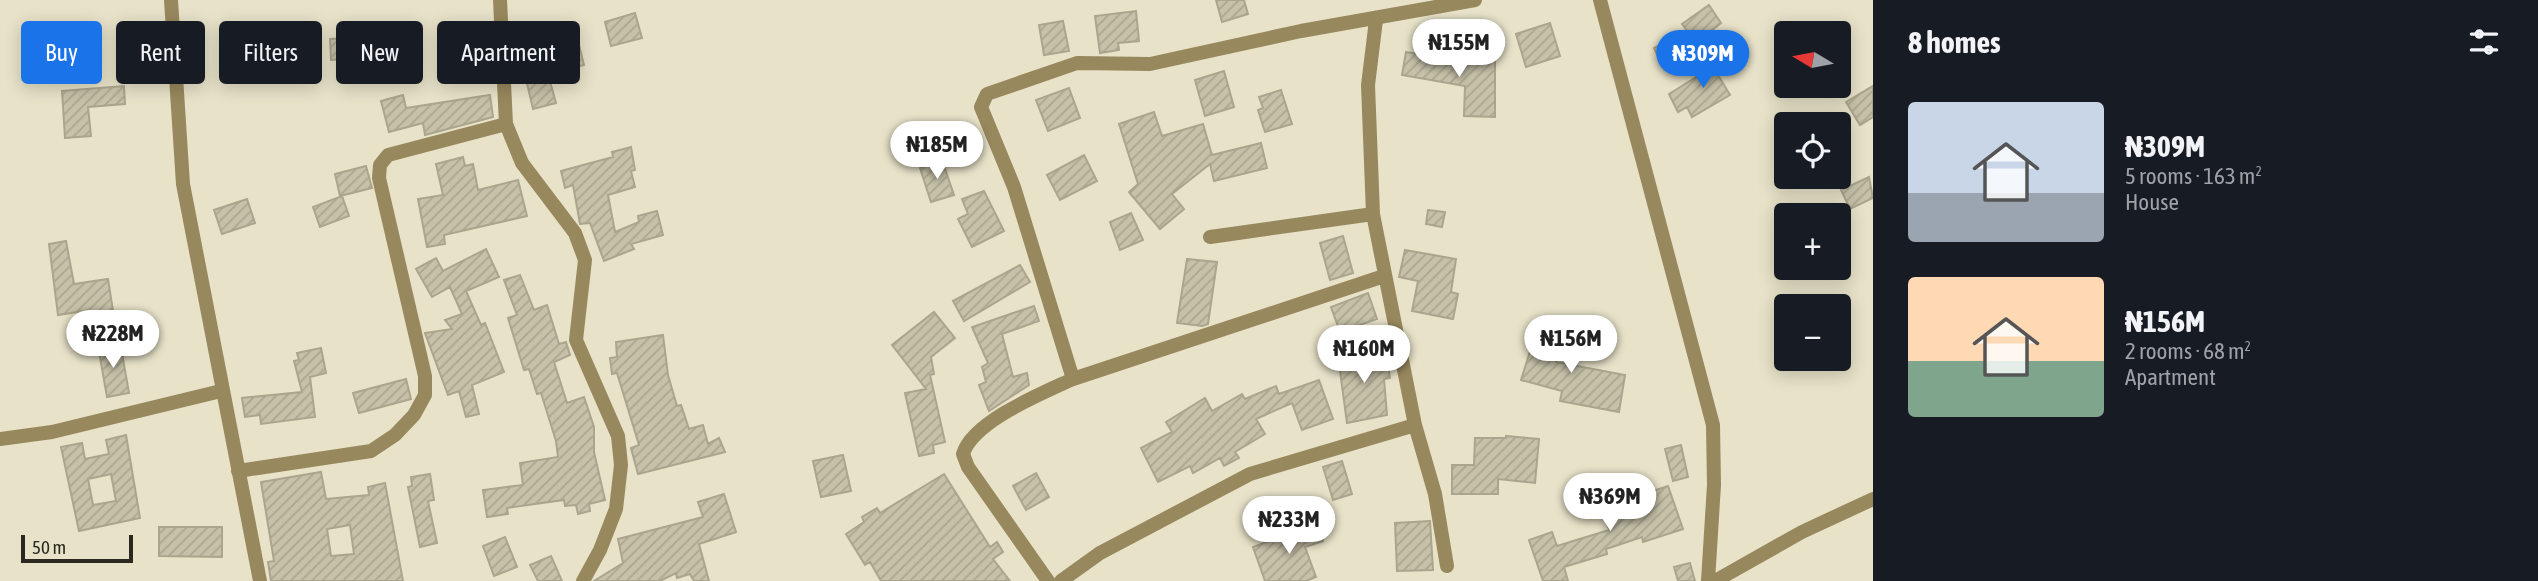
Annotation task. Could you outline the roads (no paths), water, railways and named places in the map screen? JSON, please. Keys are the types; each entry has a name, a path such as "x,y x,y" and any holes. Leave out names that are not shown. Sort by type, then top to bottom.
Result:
{"street":[{"path":"171,0 183,184 221,391 260,581"},
{"path":"500,0 506,124 522,163 575,233 582,251 585,260 584,289 576,319 576,340 618,436 621,465 616,509 600,550 583,581"},
{"path":"1073,379 1014,187 981,107 986,94 1077,63 1150,64 1301,31 1376,20 1475,0"},
{"path":"1600,0 1713,425 1714,485 1708,581"},
{"path":"1376,20 1368,85 1373,215 1415,425 1435,494 1447,566"},
{"path":"238,471 371,451 395,435 414,415 425,395 425,376 379,178 380,165 388,155 506,124"},
{"path":"1210,237 1373,215"},
{"path":"1048,581 968,467 963,454 973,437 1026,400 1073,379 1384,276"},
{"path":"0,439 52,432 221,391"},
{"path":"1061,581 1100,553 1250,474 1415,425"},
{"path":"1715,581 1802,532 1871,505"}]}
